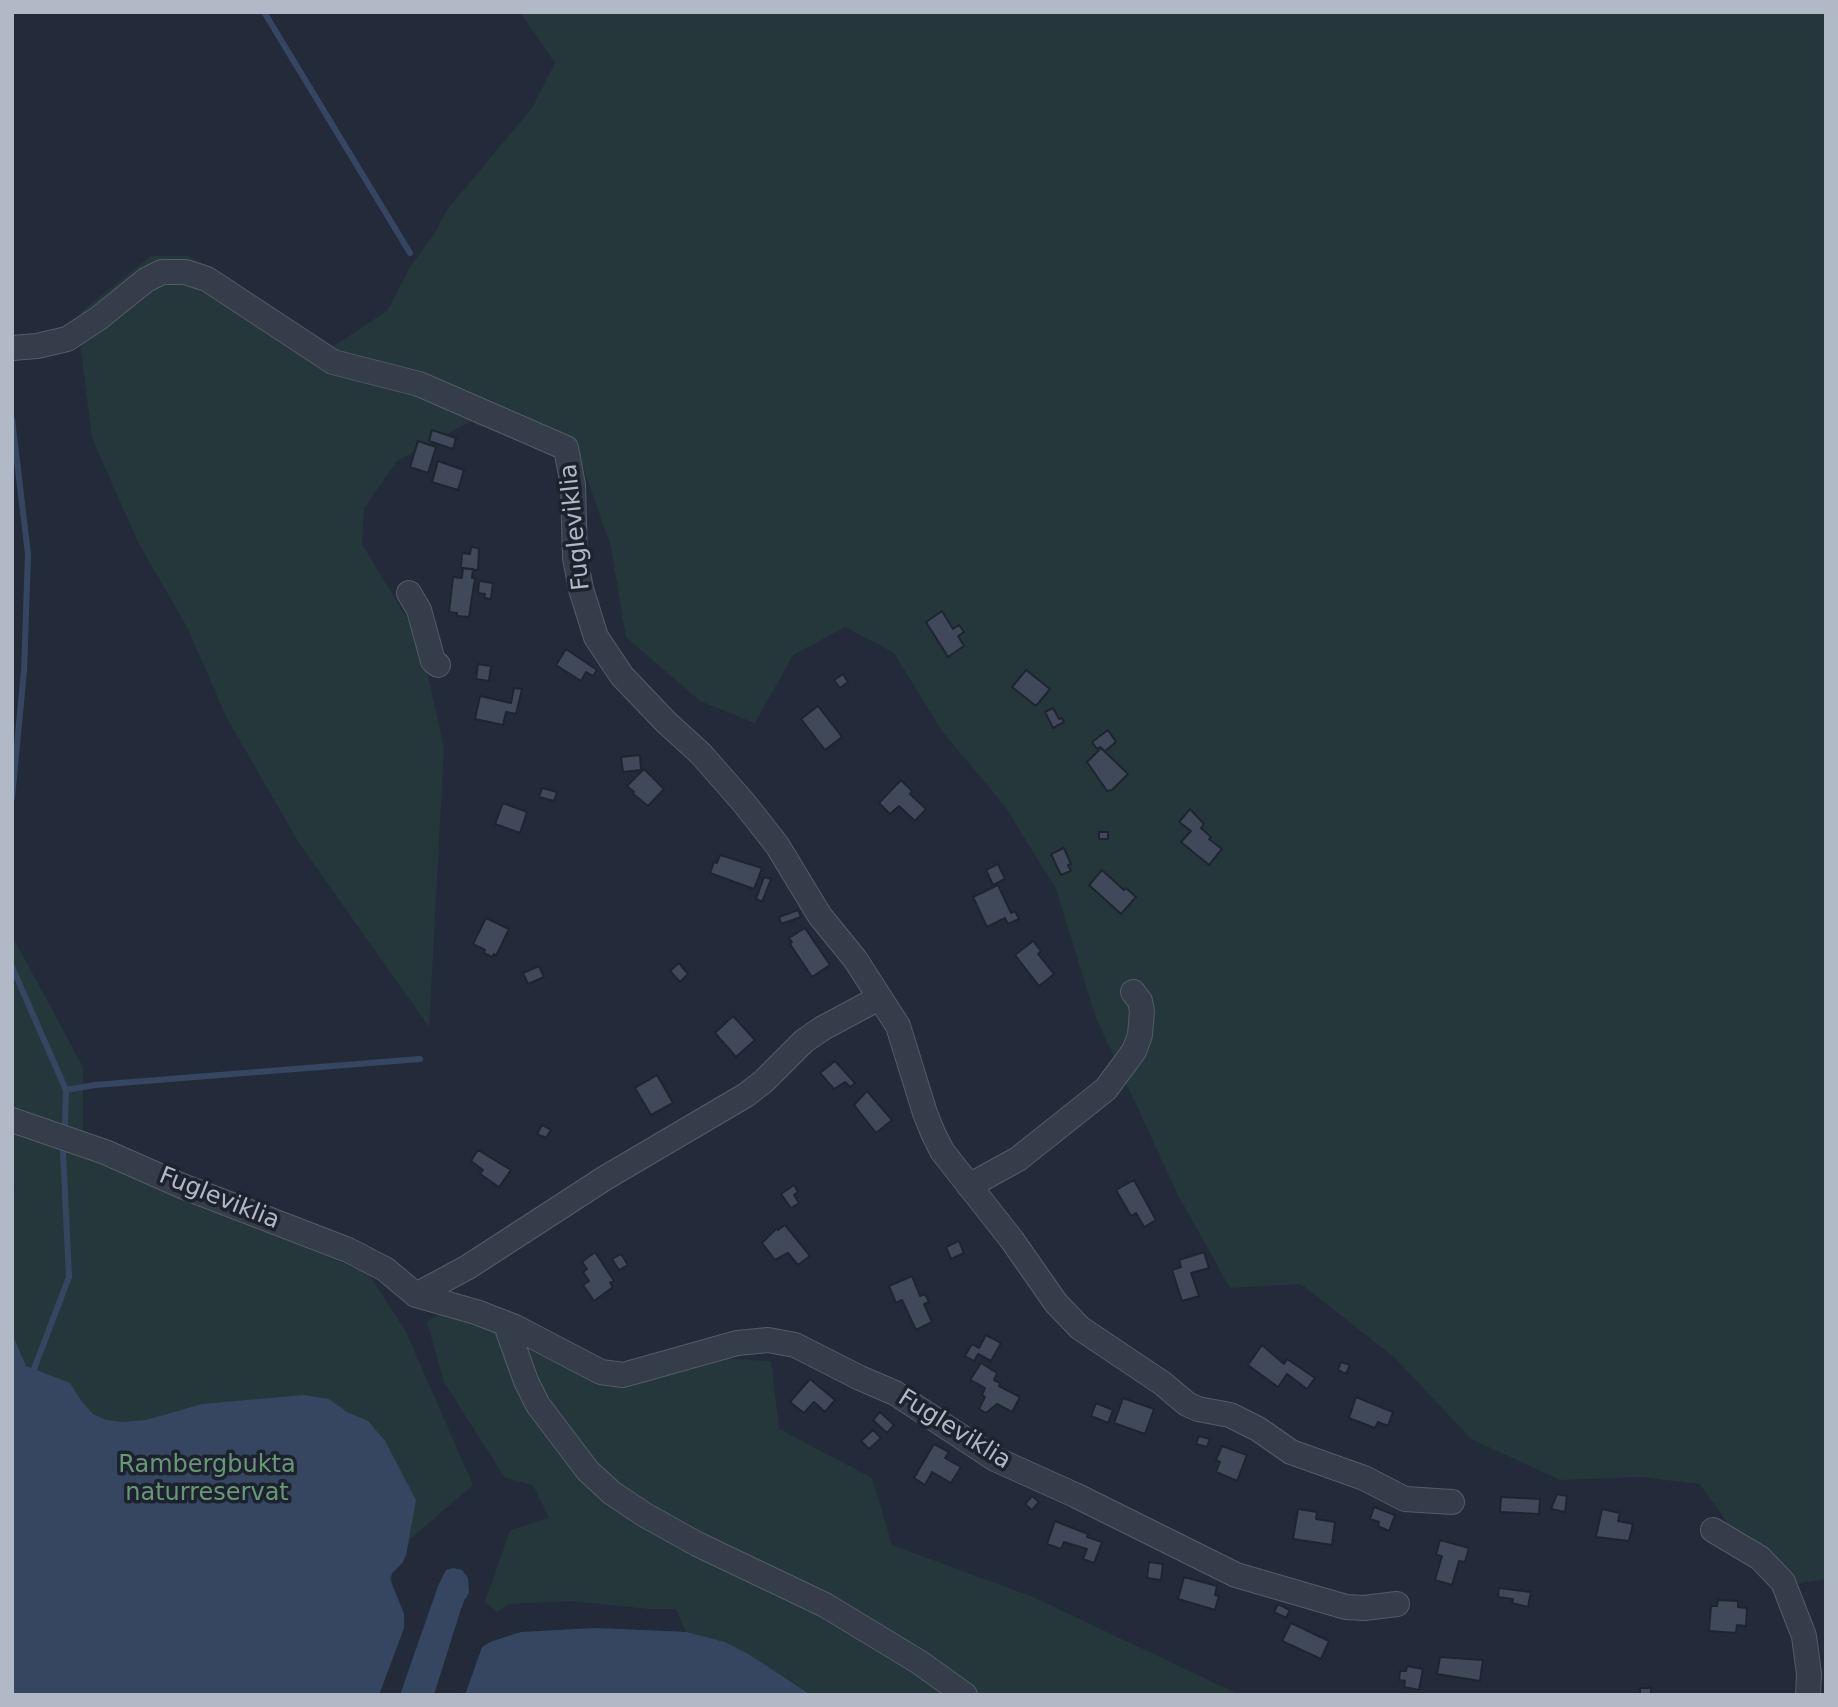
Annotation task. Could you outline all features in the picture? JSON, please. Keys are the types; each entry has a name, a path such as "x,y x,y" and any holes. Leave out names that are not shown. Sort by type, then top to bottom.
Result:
{"street":[{"name":"Fugleviklia","path":"12,348 37,346 66,339 99,318 146,279 162,272 185,272 207,279 333,362 419,384 566,448 573,485 576,567 588,618 596,637 606,654 642,698 701,754 759,821 789,863 820,916 855,959 890,1012 902,1036 933,1133 1048,1293 1071,1320 1187,1404 1198,1409 1230,1415 1258,1429 1291,1452 1364,1478 1405,1499 1452,1502"},
{"path":"409,593 419,610 433,661 438,665"},
{"path":"969,1186 1018,1159 1106,1089 1133,1051 1140,1035 1142,1011 1140,1001 1133,992"},
{"path":"416,1295 477,1262 587,1189 746,1095 804,1041 879,998"},
{"name":"Fugleviklia","path":"12,1120 105,1152 182,1186 348,1250 385,1269 416,1295 476,1312 529,1334 601,1372 616,1375 640,1371 737,1343 768,1340 795,1345 860,1378 895,1392 995,1459 1075,1495 1236,1576 1346,1607 1397,1604"},
{"path":"509,1326 508,1331 538,1405 588,1471 612,1493 697,1544 825,1605 919,1662 965,1695"},
{"path":"1713,1530 1760,1558 1783,1583 1804,1636 1810,1674 1808,1695"}],"green space":[{"path":"520,12 1826,12 1826,1579 1783,1586 1743,1545 1700,1484 1640,1477 1560,1480 1471,1439 1394,1357 1301,1284 1230,1288 1178,1195 1096,1018 1056,889 1004,805 942,731 894,653 845,627 793,655 755,723 700,701 626,637 611,547 578,452 551,454 470,422 397,461 364,508 362,544 420,640 444,748 429,1027 299,843 227,718 187,627 138,542 92,438 80,343 81,312 151,256 188,256 234,281 307,335 331,348 387,311 410,267 434,234 447,210 532,108 555,63"},
{"name":"Rambergbukta naturreservat","path":"12,941 15,941 83,1067 83,1155 369,1274 406,1332 473,1485 410,1539 403,1562 392,1573 392,1586 405,1619 379,1695 12,1695 12,1191 15,1189 12,1163"},
{"path":"448,1309 552,1355 615,1387 711,1358 771,1361 779,1429 872,1478 892,1545 1033,1597 1240,1695 464,1695 492,1641 521,1632 596,1628 686,1632 676,1609 571,1601 508,1604 497,1612 485,1602 510,1530 549,1518 533,1485 505,1478 444,1382 427,1322"}],"water":[{"name":"Rambergbukta naturreservat","path":"12,1334 26,1366 70,1383 93,1414 106,1420 146,1420 202,1404 304,1395 329,1399 347,1412 368,1421 385,1441 416,1500 406,1555 390,1579 404,1614 404,1628 379,1695 12,1695"},
{"path":"446,1570 462,1570 468,1578 469,1592 461,1609 434,1695 400,1695 438,1586"},
{"path":"596,1628 686,1632 725,1642 811,1695 465,1695 482,1647 487,1643 521,1632"}],"pier":[{"path":"465,1598 467,1602 446,1671 438,1695 434,1695"},
{"path":"492,1637 492,1641 482,1647 464,1695 461,1695 479,1645"}],"building":[{"path":"432,430 456,438 453,449 429,441"},
{"path":"418,441 436,447 428,473 410,467"},
{"path":"438,461 464,470 458,490 432,482"},
{"path":"471,547 479,548 478,570 461,568 462,553 470,554"},
{"path":"463,568 473,569 472,578 475,578 469,617 449,612 453,577 462,578"},
{"path":"479,581 493,583 491,599 478,593"},
{"path":"942,611 953,629 959,625 964,632 958,636 964,646 948,657 926,622"},
{"path":"566,649 597,670 593,676 586,672 581,681 556,665"},
{"path":"478,664 491,666 489,681 476,679"},
{"path":"1026,670 1050,689 1036,706 1012,687"},
{"path":"843,674 848,682 840,688 834,680"},
{"path":"514,688 522,689 516,714 506,712 503,725 475,719 480,696 511,703"},
{"path":"818,706 842,737 825,750 801,719"},
{"path":"1053,708 1064,722 1053,728 1045,712"},
{"path":"1108,730 1116,742 1105,751 1100,747 1097,749 1092,742"},
{"path":"1101,748 1128,774 1112,790 1107,791 1087,762"},
{"path":"640,755 641,770 623,772 621,757"},
{"path":"644,769 664,789 648,806 627,786"},
{"path":"901,780 912,791 910,794 926,809 915,821 899,806 890,814 879,803"},
{"path":"542,788 557,792 554,801 539,797"},
{"path":"503,803 527,812 520,833 495,824"},
{"path":"1190,809 1204,824 1201,828 1211,837 1209,839 1222,849 1209,865 1181,842 1191,831 1179,822"},
{"path":"1099,832 1108,832 1108,839 1099,839"},
{"path":"1064,848 1071,871 1061,875 1051,854"},
{"path":"720,855 762,868 754,889 710,873"},
{"path":"998,864 1005,879 993,885 986,870"},
{"path":"1102,870 1136,897 1121,914 1089,885"},
{"path":"764,877 771,879 762,902 756,899"},
{"path":"998,885 1011,913 1015,911 1019,919 1008,924 1005,918 987,927 973,897"},
{"path":"798,910 801,917 781,924 779,917"},
{"path":"486,918 509,929 496,956 494,954 492,957 473,944"},
{"path":"805,928 830,965 812,977 790,944 792,942 789,938"},
{"path":"1033,941 1041,951 1038,954 1054,974 1039,986 1015,955"},
{"path":"679,963 688,974 680,982 670,971"},
{"path":"539,966 544,977 528,984 523,973"},
{"path":"733,1016 755,1040 736,1057 715,1033"},
{"path":"835,1061 855,1083 850,1087 845,1082 834,1089 820,1073"},
{"path":"657,1075 673,1103 651,1115 635,1088"},
{"path":"867,1091 892,1120 876,1133 854,1105"},
{"path":"542,1125 551,1130 546,1138 537,1134"},
{"path":"478,1150 511,1170 499,1187 480,1174 483,1170 471,1161"},
{"path":"1134,1180 1156,1220 1144,1227 1136,1213 1131,1216 1116,1190"},
{"path":"794,1185 798,1192 794,1195 799,1203 791,1208 781,1194"},
{"path":"785,1225 810,1256 798,1265 788,1253 775,1260 762,1243 777,1228 778,1230"},
{"path":"959,1241 964,1253 951,1259 946,1247"},
{"path":"595,1252 614,1281 610,1283 613,1287 594,1301 583,1285 589,1281 583,1272 587,1269 582,1262"},
{"path":"1204,1252 1209,1268 1191,1273 1199,1296 1182,1301 1172,1270 1181,1267 1179,1260"},
{"path":"621,1254 628,1265 619,1270 612,1259"},
{"path":"912,1276 920,1296 925,1294 929,1302 924,1304 932,1322 916,1330 902,1300 896,1303 889,1286"},
{"path":"986,1335 1001,1343 991,1361 978,1354 974,1361 965,1356 972,1344 979,1348"},
{"path":"1262,1345 1284,1364 1287,1359 1315,1378 1307,1389 1287,1374 1278,1387 1248,1365"},
{"path":"1341,1362 1350,1365 1346,1374 1338,1370"},
{"path":"981,1363 997,1373 994,1380 1000,1383 999,1386 1020,1397 1012,1412 997,1404 986,1413 979,1409 985,1397 982,1395 985,1388 970,1380"},
{"path":"810,1379 835,1400 825,1412 814,1402 804,1413 790,1402"},
{"path":"1356,1397 1393,1412 1388,1426 1378,1422 1375,1428 1349,1418"},
{"path":"1123,1398 1154,1409 1145,1434 1114,1423"},
{"path":"1096,1403 1113,1410 1108,1423 1091,1416"},
{"path":"880,1412 894,1425 887,1433 873,1420"},
{"path":"873,1430 881,1438 869,1449 861,1441"},
{"path":"1199,1436 1210,1439 1207,1447 1196,1444"},
{"path":"934,1444 949,1452 945,1458 961,1467 951,1483 932,1472 925,1485 914,1478"},
{"path":"1222,1446 1247,1455 1237,1481 1216,1472 1220,1462 1216,1460"},
{"path":"1557,1494 1567,1496 1565,1512 1551,1509"},
{"path":"1032,1496 1039,1502 1032,1510 1025,1504"},
{"path":"1501,1497 1540,1499 1539,1514 1500,1512"},
{"path":"1374,1507 1395,1515 1389,1531 1378,1526 1379,1522 1370,1519"},
{"path":"1298,1509 1317,1512 1316,1519 1335,1522 1332,1545 1293,1539"},
{"path":"1602,1509 1620,1513 1618,1521 1633,1524 1629,1541 1596,1537"},
{"path":"1055,1521 1102,1542 1094,1563 1083,1559 1087,1549 1064,1542 1061,1549 1047,1544"},
{"path":"1440,1540 1469,1548 1465,1562 1459,1561 1452,1585 1435,1580 1442,1556 1436,1555"},
{"path":"1149,1562 1163,1564 1161,1580 1147,1578"},
{"path":"1184,1577 1217,1586 1215,1595 1219,1596 1215,1610 1178,1599"},
{"path":"1499,1588 1531,1592 1528,1607 1512,1603 1513,1599 1498,1597"},
{"path":"1718,1600 1738,1601 1738,1607 1747,1608 1746,1626 1737,1625 1736,1633 1709,1631 1711,1606 1717,1606"},
{"path":"1278,1604 1290,1610 1286,1618 1274,1612"},
{"path":"1291,1623 1329,1641 1321,1659 1282,1641"},
{"path":"1440,1657 1483,1660 1480,1681 1437,1674"},
{"path":"1407,1666 1423,1669 1419,1690 1404,1687 1405,1681 1399,1680 1400,1671 1406,1671"},
{"path":"1640,1688 1651,1688 1651,1695 1640,1695"}],"waterway":[{"path":"264,12 410,253"},
{"path":"12,419 28,554 24,671 12,798"},
{"path":"12,967 66,1090 65,1124"},
{"path":"66,1090 95,1085 420,1059"},
{"path":"34,1369 69,1277 63,1151"}]}
